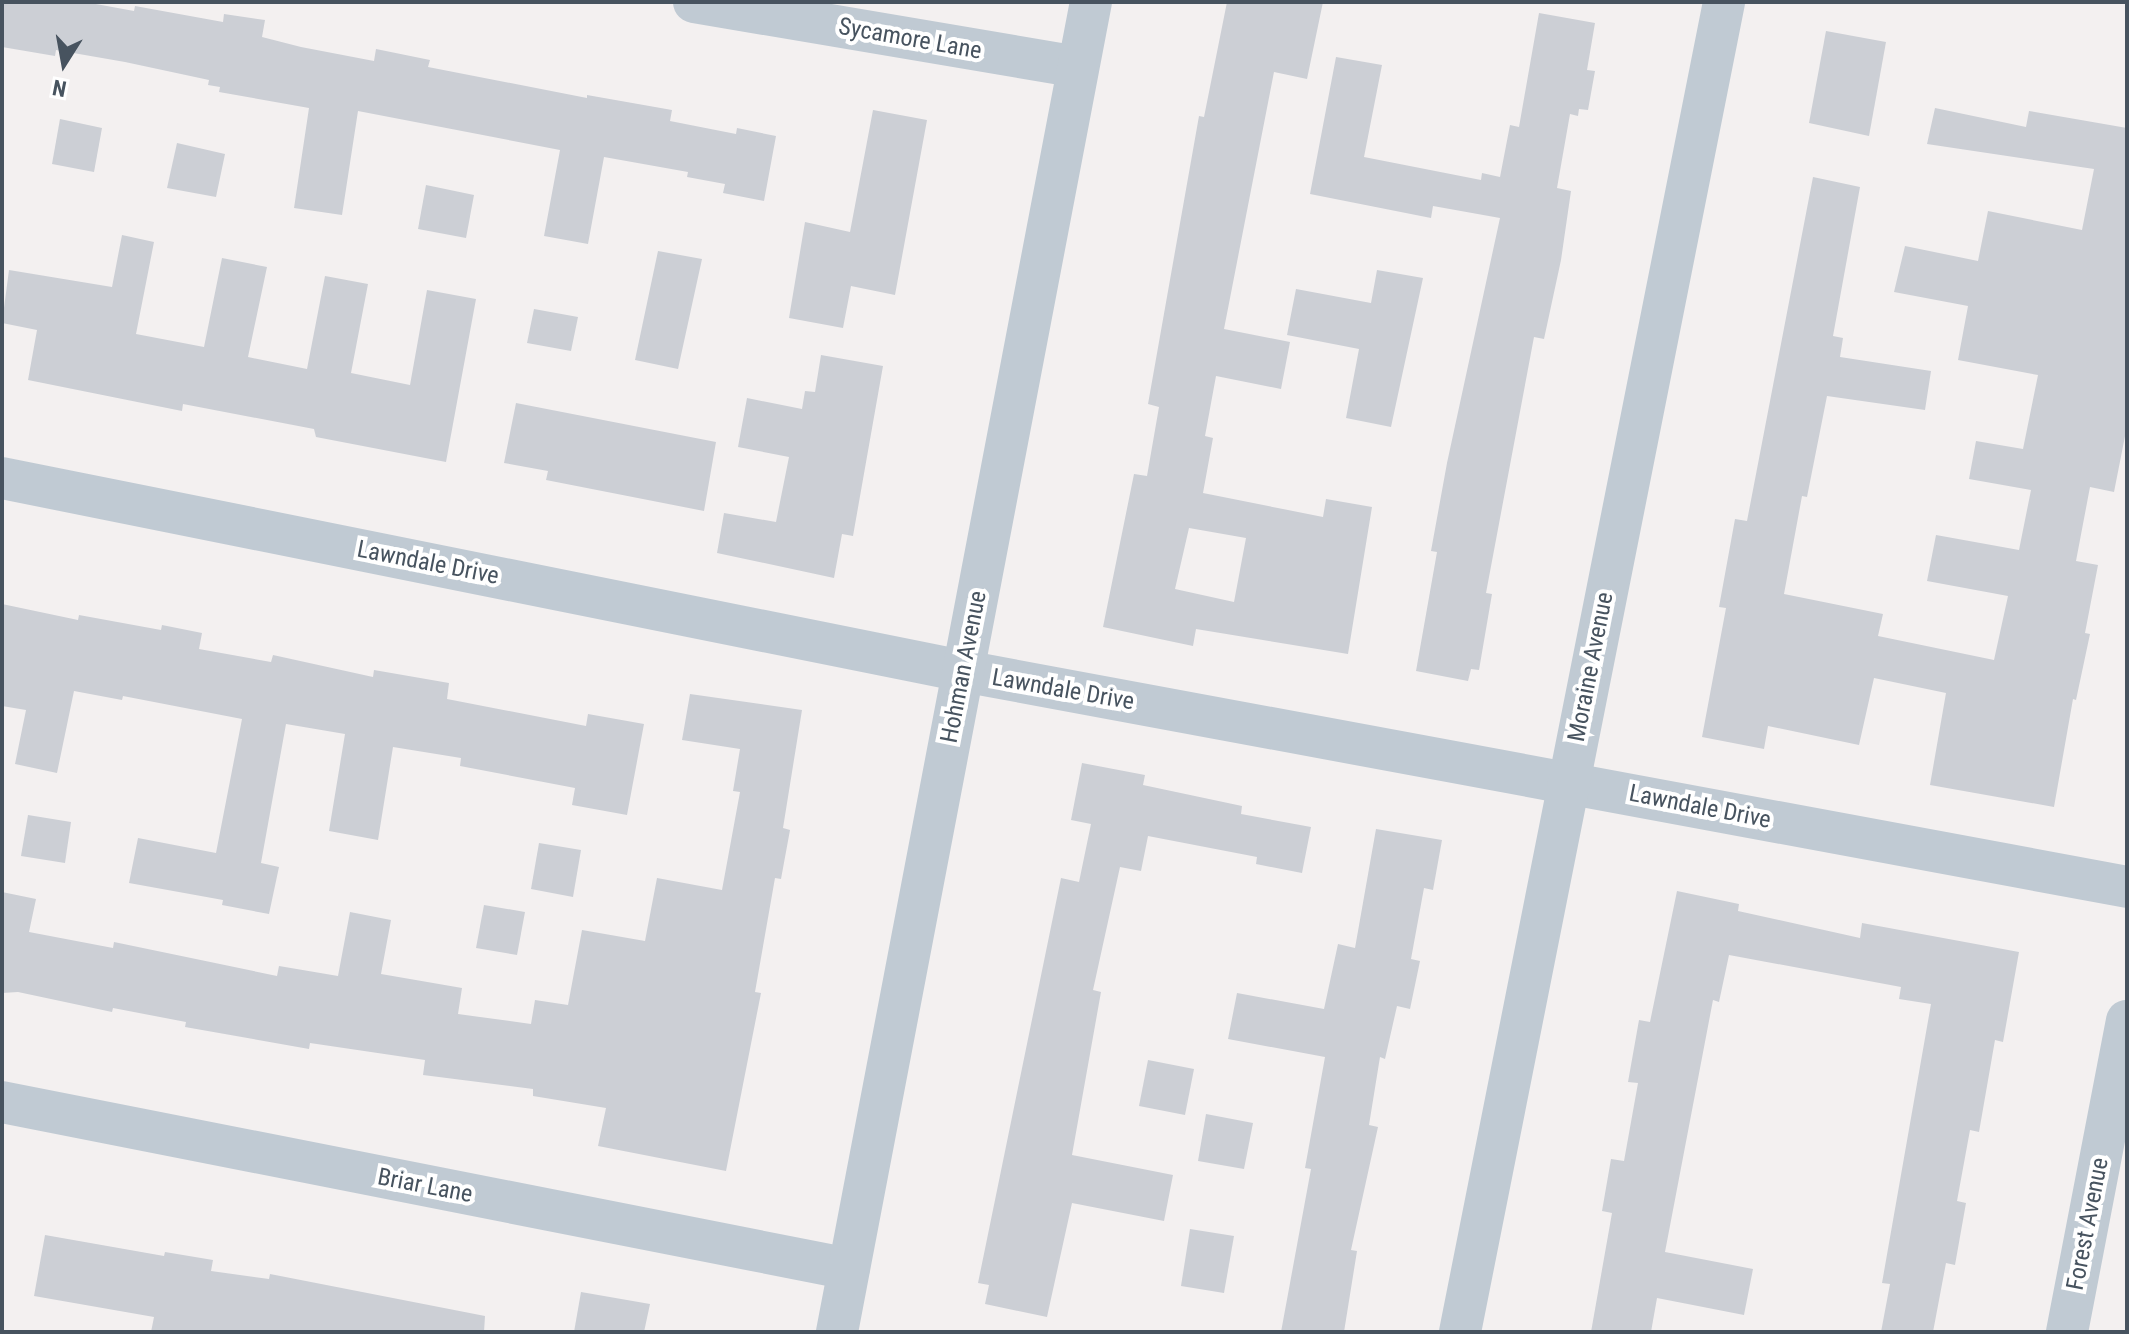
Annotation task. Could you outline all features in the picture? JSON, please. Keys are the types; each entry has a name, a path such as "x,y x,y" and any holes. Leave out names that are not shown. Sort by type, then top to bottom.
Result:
{"street":[{"name":"Sycamore Lane","path":"694,2 1078,67"},
{"name":"Hohman Avenue","path":"837,1332 1091,2"},
{"name":"Moraine Avenue","path":"1460,1332 1724,2"},
{"name":"Lawndale Drive","path":"2,478 963,671 2127,887"},
{"name":"Forest Avenue","path":"2067,1332 2127,1021"},
{"name":"Briar Lane","path":"2,1102 849,1269"}],"building":[{"path":"2,2 85,2 134,11 135,6 223,22 224,14 265,20 262,37 301,47 374,61 376,49 430,60 428,67 587,98 587,95 672,110 670,121 736,134 737,128 776,136 764,201 723,193 725,184 687,177 688,172 604,157 588,244 544,236 560,150 358,111 342,215 294,208 309,108 219,92 220,87 208,85 209,80 125,62 56,50 55,56 2,47"},
{"path":"1227,2 1323,2 1307,79 1274,72 1224,329 1290,342 1281,389 1216,376 1205,436 1213,438 1203,493 1323,517 1326,499 1372,507 1348,654 1196,629 1193,646 1103,627 1134,474 1147,476 1159,407 1148,404 1199,116 1204,117","holes":["1189,528 1246,538 1234,602 1175,589"]},
{"path":"1539,13 1595,23 1587,70 1595,71 1588,110 1579,109 1578,116 1570,114 1557,188 1571,191 1561,260 1544,339 1534,337 1486,593 1492,594 1479,670 1471,669 1468,681 1416,671 1437,552 1431,551 1447,463 1500,218 1433,206 1431,218 1310,194 1336,57 1382,65 1364,157 1481,180 1482,173 1500,177 1510,125 1519,127"},
{"path":"1826,31 1886,42 1869,136 1809,123"},
{"path":"1935,108 2026,127 2029,111 2127,128 2127,426 2114,492 2090,487 2076,561 2098,565 2085,633 2090,634 2076,700 2073,699 2054,807 1930,785 1946,693 1874,678 1859,745 1768,726 1764,749 1702,737 1726,608 1719,607 1735,519 1747,521 1813,177 1860,187 1833,336 1843,338 1840,357 1931,371 1925,410 1827,396 1807,497 1802,496 1784,594 1883,614 1878,636 1994,660 2008,596 1927,581 1936,535 2019,550 2031,490 1969,479 1976,441 2023,449 2038,375 1958,360 1968,306 1894,292 1905,246 1978,261 1988,211 2082,230 2094,169 1927,144"},
{"path":"873,110 927,120 895,295 851,286 843,328 789,318 805,222 850,232"},
{"path":"60,119 102,128 94,172 52,164"},
{"path":"177,143 225,154 216,197 167,188"},
{"path":"426,185 474,195 466,238 418,229"},
{"path":"122,235 154,242 136,334 204,347 222,258 267,267 248,357 307,369 325,276 368,284 351,373 410,385 427,290 476,299 446,462 316,437 314,429 183,404 182,411 28,380 37,330 2,323 9,270 112,287"},
{"path":"658,251 702,259 678,369 635,360"},
{"path":"1377,270 1423,278 1391,427 1346,418 1359,349 1287,335 1296,289 1371,303"},
{"path":"534,309 578,317 571,351 527,343"},
{"path":"821,355 883,366 853,536 842,534 834,578 717,553 724,513 776,522 789,457 738,447 747,398 802,409 805,391 815,392"},
{"path":"516,403 716,442 704,511 546,480 548,471 504,463"},
{"path":"2,604 78,620 79,615 161,630 162,625 202,633 199,649 271,662 273,655 373,677 374,670 449,683 447,699 586,726 588,714 644,724 627,815 572,805 575,788 460,766 461,758 393,747 378,840 329,831 345,734 286,724 261,863 279,867 269,914 222,905 223,900 129,883 138,838 216,853 242,719 123,696 122,700 74,691 57,773 15,764 26,710 2,706"},
{"path":"690,694 802,710 783,828 790,830 781,879 775,878 755,992 761,993 726,1171 598,1146 606,1108 533,1096 533,1089 423,1075 425,1060 310,1043 309,1049 185,1027 186,1022 113,1008 112,1012 18,992 2,993 2,892 36,899 29,932 113,948 114,942 277,976 279,966 338,976 350,912 391,920 381,974 462,988 458,1014 531,1024 535,1000 568,1005 582,930 645,941 657,878 722,890 740,792 733,791 740,749 682,740"},
{"path":"1082,763 1145,775 1143,785 1242,806 1241,814 1311,827 1302,873 1256,864 1257,857 1148,836 1141,871 1120,867 1093,990 1101,992 1072,1155 1173,1175 1164,1221 1072,1203 1047,1317 985,1304 989,1285 978,1283 1061,878 1079,882 1091,824 1071,820"},
{"path":"28,815 71,822 65,863 21,856"},
{"path":"1376,829 1442,840 1433,890 1424,888 1411,959 1420,961 1410,1009 1397,1006 1385,1059 1380,1057 1369,1125 1378,1127 1351,1250 1357,1251 1344,1332 1281,1332 1311,1169 1305,1168 1325,1057 1228,1039 1237,993 1324,1009 1338,944 1355,948"},
{"path":"539,843 581,850 573,897 531,889"},
{"path":"1677,891 1739,904 1738,911 1860,938 1862,923 2019,952 2003,1042 1995,1040 1979,1132 1970,1130 1957,1201 1966,1203 1955,1265 1946,1263 1933,1332 1881,1332 1890,1284 1882,1283 1931,1004 1899,999 1901,987 1729,955 1719,1002 1713,1000 1665,1252 1753,1269 1744,1315 1657,1298 1651,1332 1591,1332 1612,1213 1602,1211 1611,1159 1624,1161 1638,1083 1628,1082 1639,1020 1650,1022"},
{"path":"484,905 525,912 517,955 476,948"},
{"path":"1148,1060 1194,1069 1185,1115 1139,1106"},
{"path":"1206,1114 1253,1123 1244,1169 1198,1161"},
{"path":"1190,1229 1234,1236 1224,1293 1181,1286"},
{"path":"45,1235 164,1256 165,1252 213,1260 211,1271 269,1279 270,1274 485,1316 484,1332 151,1332 154,1317 34,1296"},
{"path":"581,1292 650,1304 644,1332 574,1332"}]}
